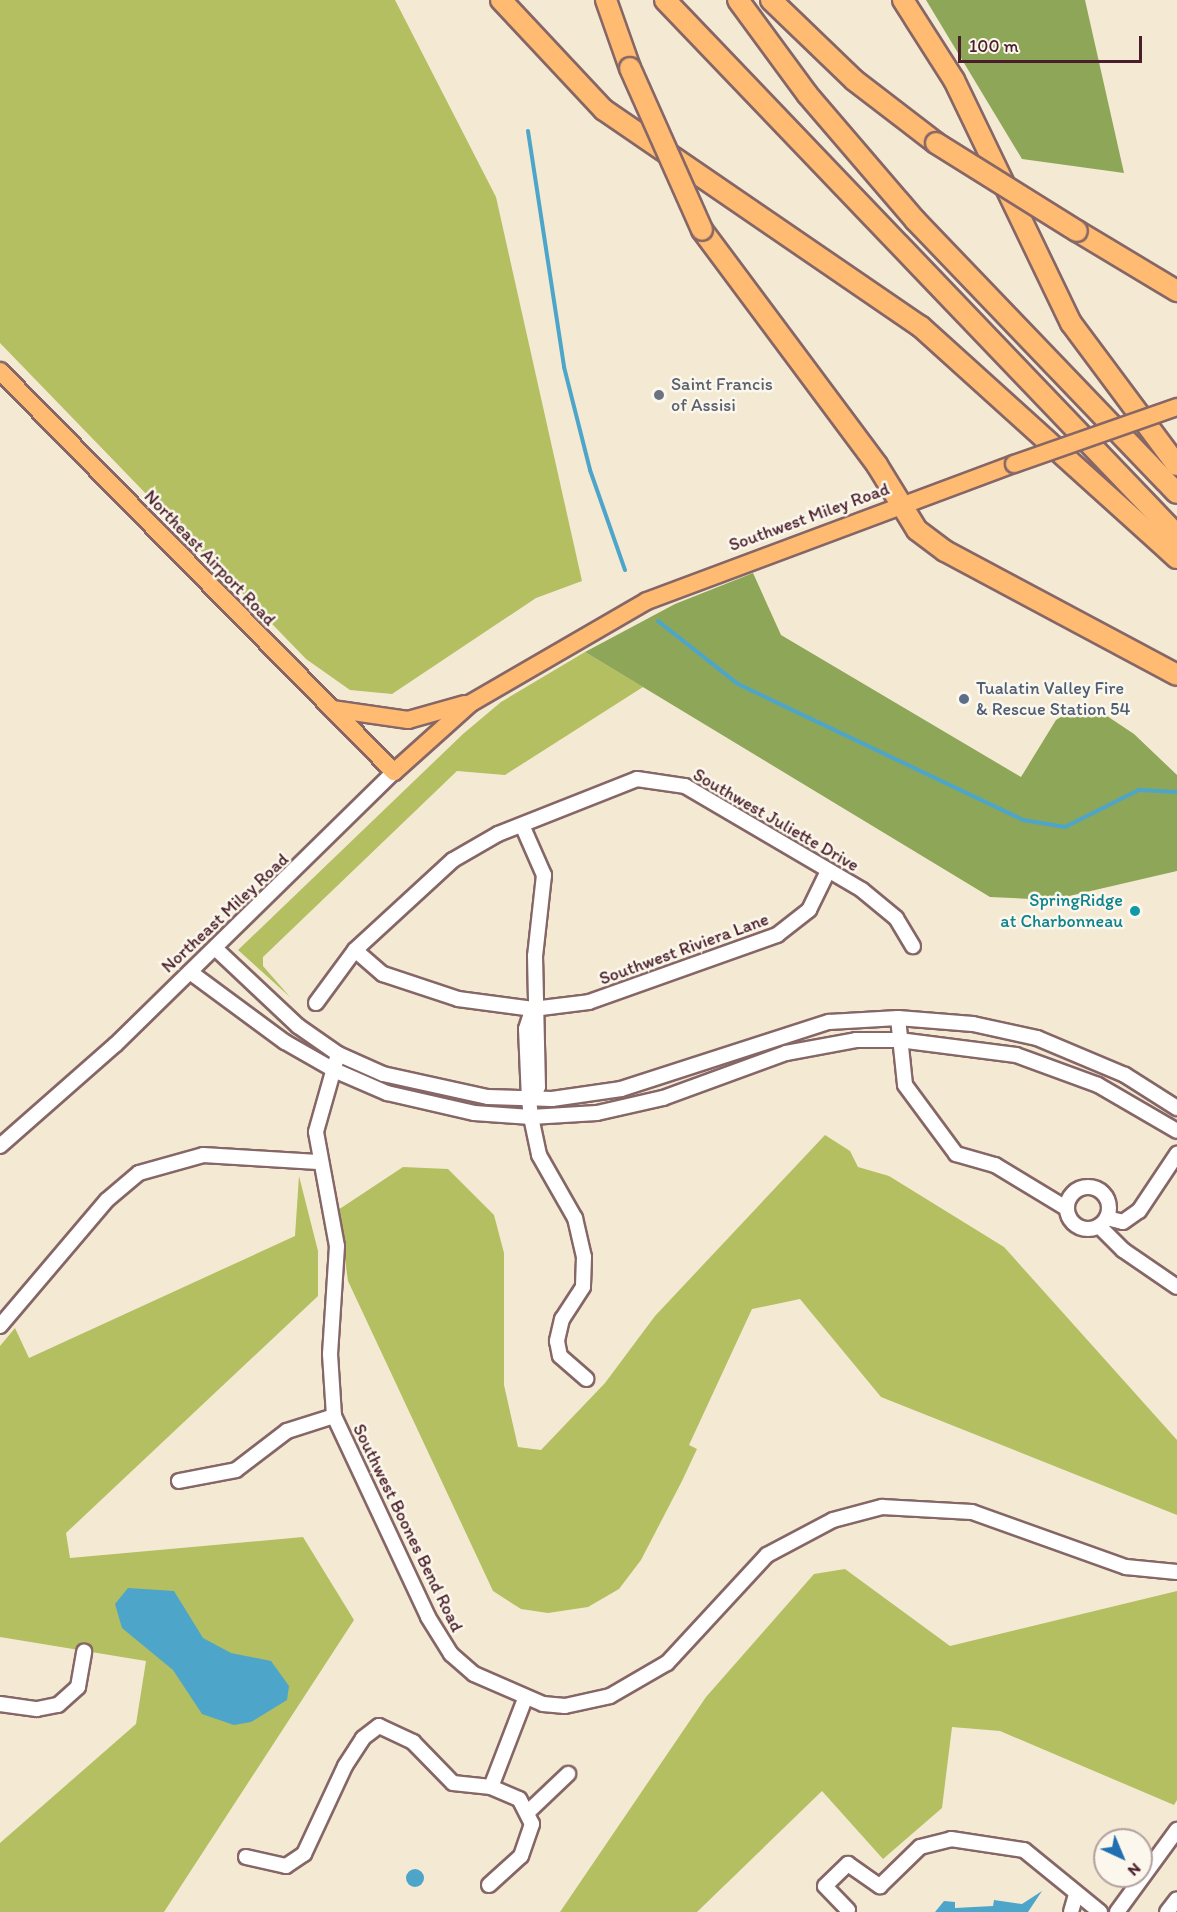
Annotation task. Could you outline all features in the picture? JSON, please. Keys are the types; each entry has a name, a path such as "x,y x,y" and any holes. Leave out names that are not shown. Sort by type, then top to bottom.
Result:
{"highway":[{"path":"501,0 604,110 920,326 1177,558"},
{"path":"606,0 630,69 702,230 877,465 899,506 917,530 945,551 1177,675"},
{"path":"665,0 1177,535"},
{"path":"738,0 807,94 908,212 1177,493"},
{"path":"771,0 854,80 936,143 1177,291"},
{"path":"903,0 959,90 1071,323 1177,465"}],"main road":[{"name":"Northeast Airport Road","path":"0,371 394,772"},
{"name":"Southwest Miley Road","path":"471,702 647,601 899,506 1177,407"},
{"path":"330,708 408,720 471,702"},
{"name":"Northeast Miley Road","path":"394,772 471,702"}],"street":[{"name":"Northeast Miley Road","path":"0,1146 190,972 394,772"},
{"name":"Southwest Juliette Drive","path":"316,1003 355,950 453,860 522,825 626,780 661,779 685,786 885,907 913,946"},
{"path":"522,825 544,875 533,1009 526,1029 529,1100 544,1168 579,1231 583,1287 562,1319 557,1341 560,1356 586,1378"},
{"name":"Southwest Riviera Lane","path":"355,950 383,974 420,989 533,1009 612,997 777,935 809,910 828,871"},
{"path":"215,948 298,1026 338,1054 383,1074 437,1088 529,1100 621,1089 829,1022 898,1018 973,1024 1037,1038 1125,1075 1177,1108"},
{"path":"190,972 285,1042 334,1070 424,1104 531,1117 642,1104 809,1048 899,1040 1016,1055 1098,1085 1177,1131"},
{"path":"898,1018 905,1085 956,1154 995,1166 1066,1208 1073,1224 1082,1229 1103,1222 1123,1222 1139,1211 1177,1154"},
{"name":"Southwest Boones Bend Road","path":"338,1054 318,1120 318,1162 337,1246 330,1354 334,1416 442,1642 474,1674 525,1699 564,1706 631,1688 667,1663 767,1555 833,1520 882,1507 972,1512 1139,1571 1177,1572"},
{"path":"0,1326 107,1200 140,1173 203,1155 318,1162"},
{"path":"1066,1208 1078,1189 1096,1188 1108,1200 1103,1222 1123,1250 1177,1287"},
{"path":"179,1481 236,1470 287,1431 334,1416"},
{"path":"0,1704 37,1709 58,1705 78,1687 84,1652"},
{"path":"491,1787 525,1699"},
{"path":"246,1857 286,1866 304,1854 345,1766 363,1738 379,1726 413,1742 453,1783 491,1787 519,1799 528,1811 527,1847 489,1885"},
{"path":"528,1811 568,1774"},
{"path":"1117,1912 1177,1830"},
{"path":"848,1910 825,1886 848,1864 880,1886 920,1847 939,1839 1024,1850 1100,1912"},
{"path":"1071,1912 1076,1894"},
{"path":"1167,1912 1177,1899"}],"green space":[{"path":"0,0 395,0 496,197 582,581 536,598 392,694 350,690 306,659 0,343"},
{"path":"926,0 1085,0 1124,173 1022,159"},
{"path":"753,573 781,635 1021,777 1056,720 1074,709 1101,712 1134,734 1177,775 1177,871 1052,900 990,897 585,652 675,604"},
{"path":"585,652 643,687 505,775 457,771 263,957 263,966 290,997 238,950 463,734 501,702"},
{"path":"825,1135 850,1151 858,1167 889,1176 1004,1247 1177,1440 1177,1515 881,1397 800,1299 752,1309 689,1445 697,1449 682,1481 641,1560 619,1589 588,1607 548,1613 521,1609 493,1591 348,1281 338,1210 403,1167 448,1169 494,1215 504,1253 504,1385 518,1447 541,1450 605,1383 655,1316"},
{"path":"299,1176 318,1251 318,1296 66,1533 70,1558 303,1537 354,1620 164,1912 0,1912 0,1843 136,1724 146,1661 0,1637 0,1346 15,1328 29,1358 295,1236"},
{"path":"845,1569 950,1646 1177,1591 1177,1800 1174,1805 1000,1731 952,1727 942,1808 883,1859 822,1791 697,1912 560,1912 706,1697 814,1574"}],"water":[{"path":"128,1588 174,1591 203,1638 231,1653 271,1661 289,1686 287,1700 251,1722 234,1725 202,1714 173,1670 122,1628 115,1604"},
{"path":"415,1869 421,1872 424,1878 421,1884 415,1887 409,1884 406,1878 409,1872"},
{"path":"1042,1891 1028,1912 935,1912 944,1901 955,1902 955,1908 993,1906 994,1900 1022,1904"}],"waterway":[{"path":"528,131 564,367 590,470 625,570"},
{"path":"658,621 738,684 1023,820 1065,827 1139,790 1177,792"}],"place":[{"name":"Saint Francis of Assisi","path":"659,395"},
{"name":"Tualatin Valley Fire & Rescue Station 54","path":"964,699"},
{"name":"SpringRidge at Charbonneau","path":"1135,911"}]}
